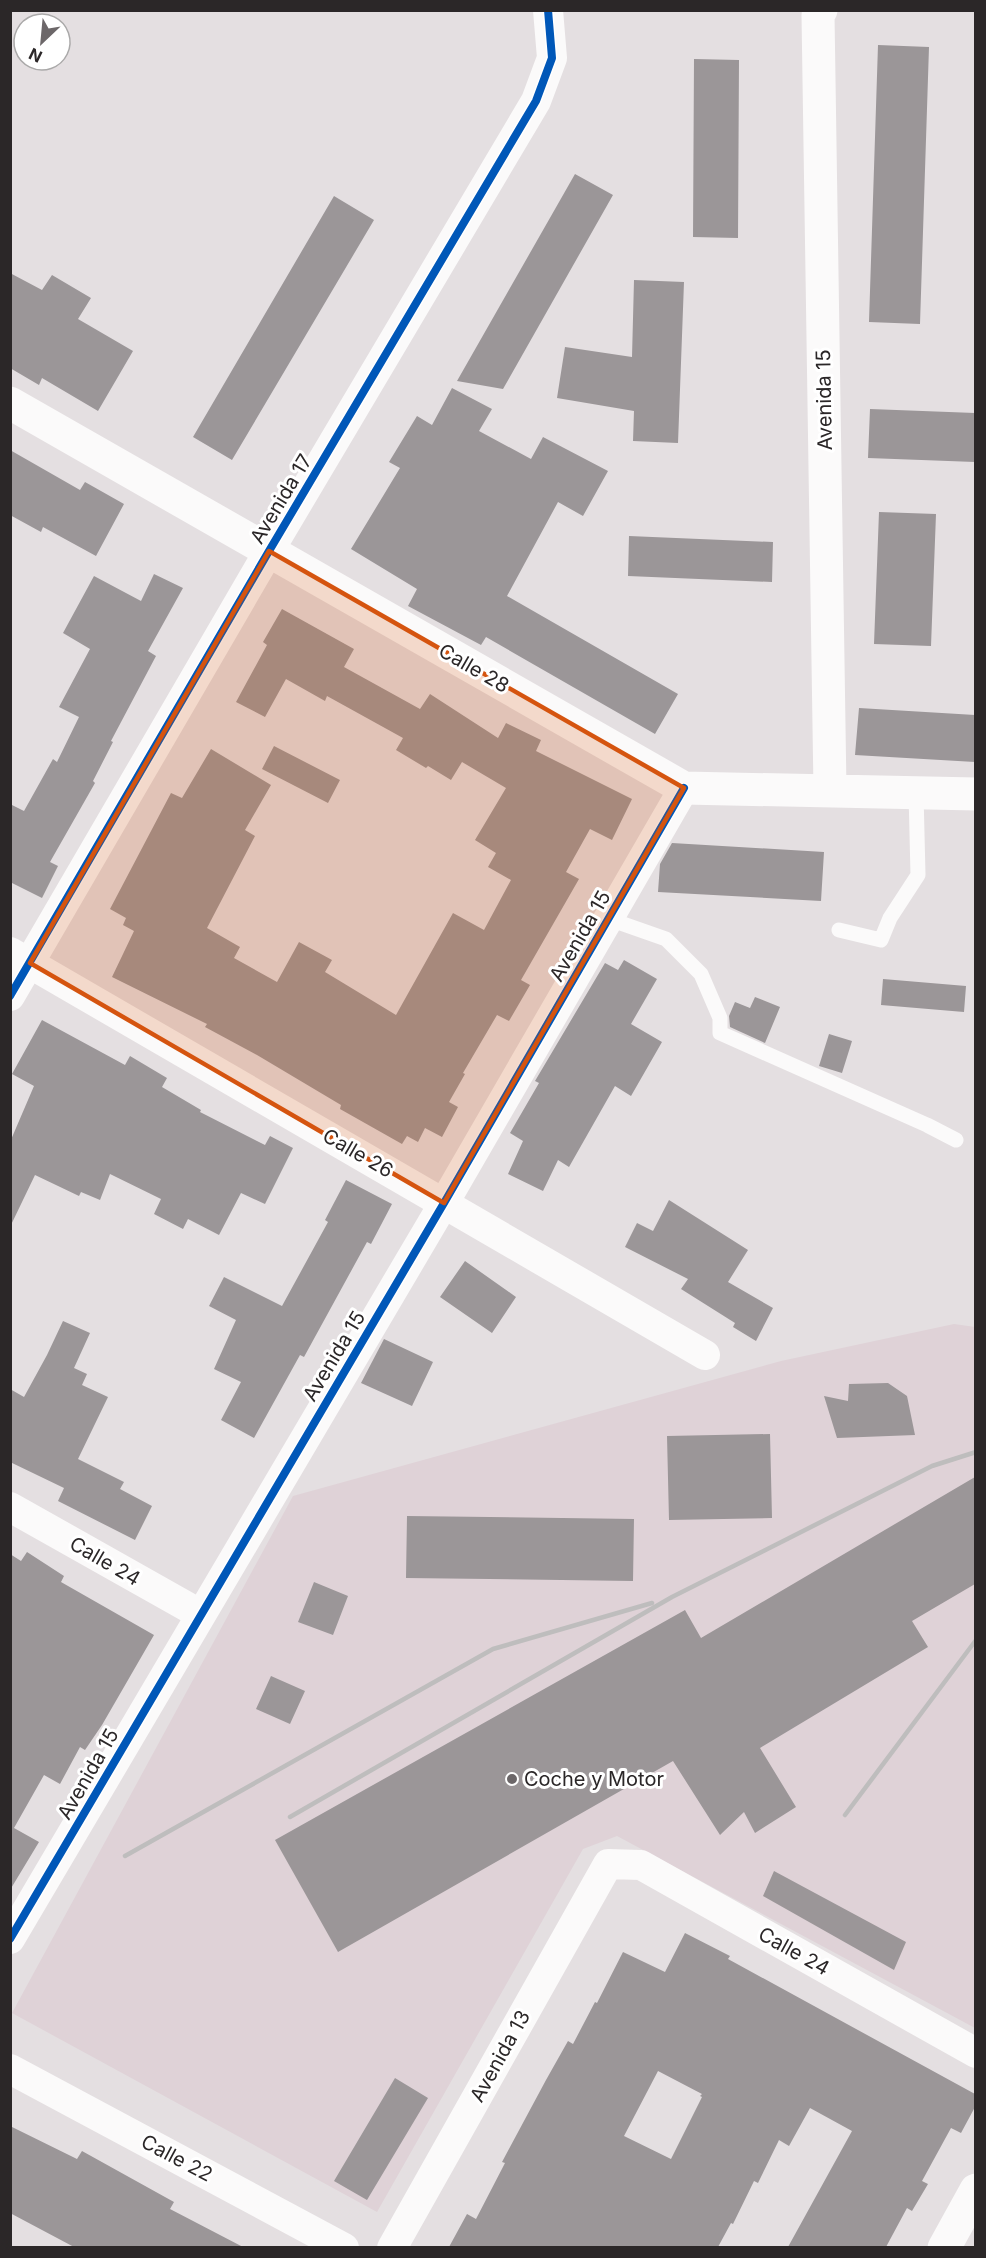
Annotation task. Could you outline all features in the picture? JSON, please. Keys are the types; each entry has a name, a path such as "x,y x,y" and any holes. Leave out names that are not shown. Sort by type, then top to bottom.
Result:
{"street":[{"name":"Avenida 17","path":"10,996 20,957 269,551 536,100 552,58 548,10"},
{"name":"Avenida 15","path":"821,10 818,15 830,790"},
{"name":"Calle 28","path":"10,403 684,788 975,794"},
{"name":"Avenida 15","path":"10,1939 444,1203 684,788"},
{"name":"Calle 26","path":"20,957 705,1355"},
{"name":"Calle 24","path":"10,1507 200,1614"},
{"name":"Calle 24","path":"608,1864 641,1865 975,2053"},
{"name":"Avenida 13","path":"392,2247 608,1864"},
{"name":"Calle 22","path":"10,2069 344,2247"},
{"path":"944,2247 975,2190"}],"lane":[{"path":"839,930 881,940 890,918 918,875 916,793"},
{"path":"609,919 666,939 701,974 720,1018 720,1033 917,1120 956,1140"}],"highlighted area":[{"path":"269,551 684,788 444,1203 30,963"}],"shaded area":[{"path":"954,1324 975,1327 975,2028 617,1836 583,1849 377,2212 12,2013 293,1496 781,1361"}],"building":[{"path":"878,45 929,47 920,324 869,322"},
{"path":"694,59 739,60 738,238 693,237"},
{"path":"575,174 613,195 503,389 457,381"},
{"path":"334,196 374,220 232,460 193,437"},
{"path":"10,273 42,290 52,275 91,298 78,319 133,351 98,411 42,378 39,385 10,368"},
{"path":"634,280 684,282 678,443 633,441 634,411 557,398 565,347 632,357"},
{"path":"452,388 492,409 479,431 531,459 543,437 608,471 583,516 558,502 507,596 678,694 655,734 486,637 481,645 408,606 417,589 351,549 400,468 389,462 417,416 432,425"},
{"path":"870,409 975,413 975,462 868,458"},
{"path":"10,450 80,490 85,482 124,504 96,556 43,527 41,532 10,515"},
{"path":"879,512 936,514 931,646 874,644"},
{"path":"629,536 773,542 772,582 628,576"},
{"path":"154,574 183,588 148,651 156,656 111,741 113,742 93,781 95,783 50,862 58,866 42,898 10,882 10,804 24,811 53,759 57,762 79,717 59,707 90,649 63,633 94,576 141,601"},
{"path":"282,609 354,649 344,667 420,709 430,694 498,738 506,723 541,740 536,751 632,799 612,840 590,829 566,872 579,879 521,980 530,985 509,1021 497,1015 463,1073 465,1074 449,1102 458,1107 442,1137 425,1128 418,1142 407,1136 402,1144 340,1109 341,1105 257,1055 205,1027 207,1024 112,977 134,931 123,925 126,918 110,909 171,793 182,798 211,749 271,785 245,830 255,836 207,928 240,947 234,958 277,982 299,942 332,960 325,972 396,1015 453,913 484,930 511,880 488,867 496,853 475,840 506,788 462,762 451,780 428,766 426,768 396,750 403,738 327,696 325,701 286,679 265,717 236,702 267,645 263,642"},
{"path":"859,708 975,715 975,762 855,755"},
{"path":"274,746 340,780 328,803 262,769"},
{"path":"672,843 824,852 821,901 658,892 660,864"},
{"path":"624,960 657,979 631,1024 662,1042 631,1096 615,1086 569,1167 558,1160 543,1191 508,1174 523,1141 510,1133 539,1083 535,1081 605,963 618,970"},
{"path":"883,979 966,986 964,1012 881,1005"},
{"path":"755,997 780,1007 765,1043 730,1027 729,1016 735,1002 750,1008"},
{"path":"42,1020 125,1065 130,1056 167,1078 162,1087 201,1110 200,1112 265,1145 270,1136 293,1148 265,1204 241,1193 219,1235 188,1219 183,1229 154,1214 161,1199 110,1174 100,1200 81,1192 79,1196 35,1175 10,1227 10,1142 34,1086 12,1074"},
{"path":"829,1034 852,1041 842,1073 819,1066"},
{"path":"346,1180 392,1204 371,1244 367,1242 304,1357 300,1355 254,1438 221,1420 241,1382 214,1369 236,1320 209,1306 224,1277 282,1306 328,1222 325,1220"},
{"path":"669,1200 748,1250 728,1282 773,1308 756,1341 733,1327 735,1323 681,1289 688,1279 625,1247 637,1223 653,1231"},
{"path":"465,1261 516,1297 492,1333 440,1297"},
{"path":"63,1321 90,1333 74,1368 87,1374 82,1385 108,1397 78,1459 124,1482 120,1489 152,1506 135,1540 58,1501 64,1488 10,1462 10,1389 24,1397"},
{"path":"384,1339 433,1362 412,1406 361,1383"},
{"path":"888,1383 907,1396 915,1435 837,1438 824,1396 848,1401 849,1384"},
{"path":"770,1434 772,1518 669,1520 667,1436"},
{"path":"975,1477 975,1584 912,1621 928,1647 760,1748 796,1807 755,1833 744,1812 720,1835 673,1761 338,1952 275,1840 685,1610 701,1638"},
{"path":"407,1516 634,1519 633,1581 406,1578"},
{"path":"27,1552 64,1576 61,1582 154,1635 85,1750 80,1747 60,1784 44,1775 14,1828 39,1842 10,1890 10,1554 21,1561"},
{"path":"314,1582 348,1596 333,1635 298,1622"},
{"path":"271,1676 305,1691 290,1724 256,1709"},
{"path":"774,1871 906,1942 894,1970 763,1896"},
{"path":"685,1933 730,1956 728,1959 975,2094 975,2107 961,2133 951,2128 922,2181 928,2184 912,2211 907,2208 886,2247 788,2247 852,2131 810,2108 789,2146 779,2140 758,2183 754,2181 733,2224 731,2223 718,2247 449,2247 467,2214 476,2219 505,2163 502,2162 546,2080 568,2041 573,2044 623,1952 665,1972","holes":["658,2071 702,2094 671,2159 624,2136"]},
{"path":"395,2078 428,2098 367,2200 334,2181"},
{"path":"10,2126 77,2159 82,2151 174,2202 170,2209 243,2247 74,2247 10,2213"}],"railway":[{"path":"290,1817 672,1597 932,1466 976,1452"},
{"path":"125,1856 493,1649 652,1603"},
{"path":"845,1815 976,1640"}],"cycle path":[{"path":"10,996 269,551 536,101 552,58 548,10"},
{"path":"10,1939 444,1203 684,788"}],"place":[{"name":"Coche y Motor","path":"512,1779"}]}
